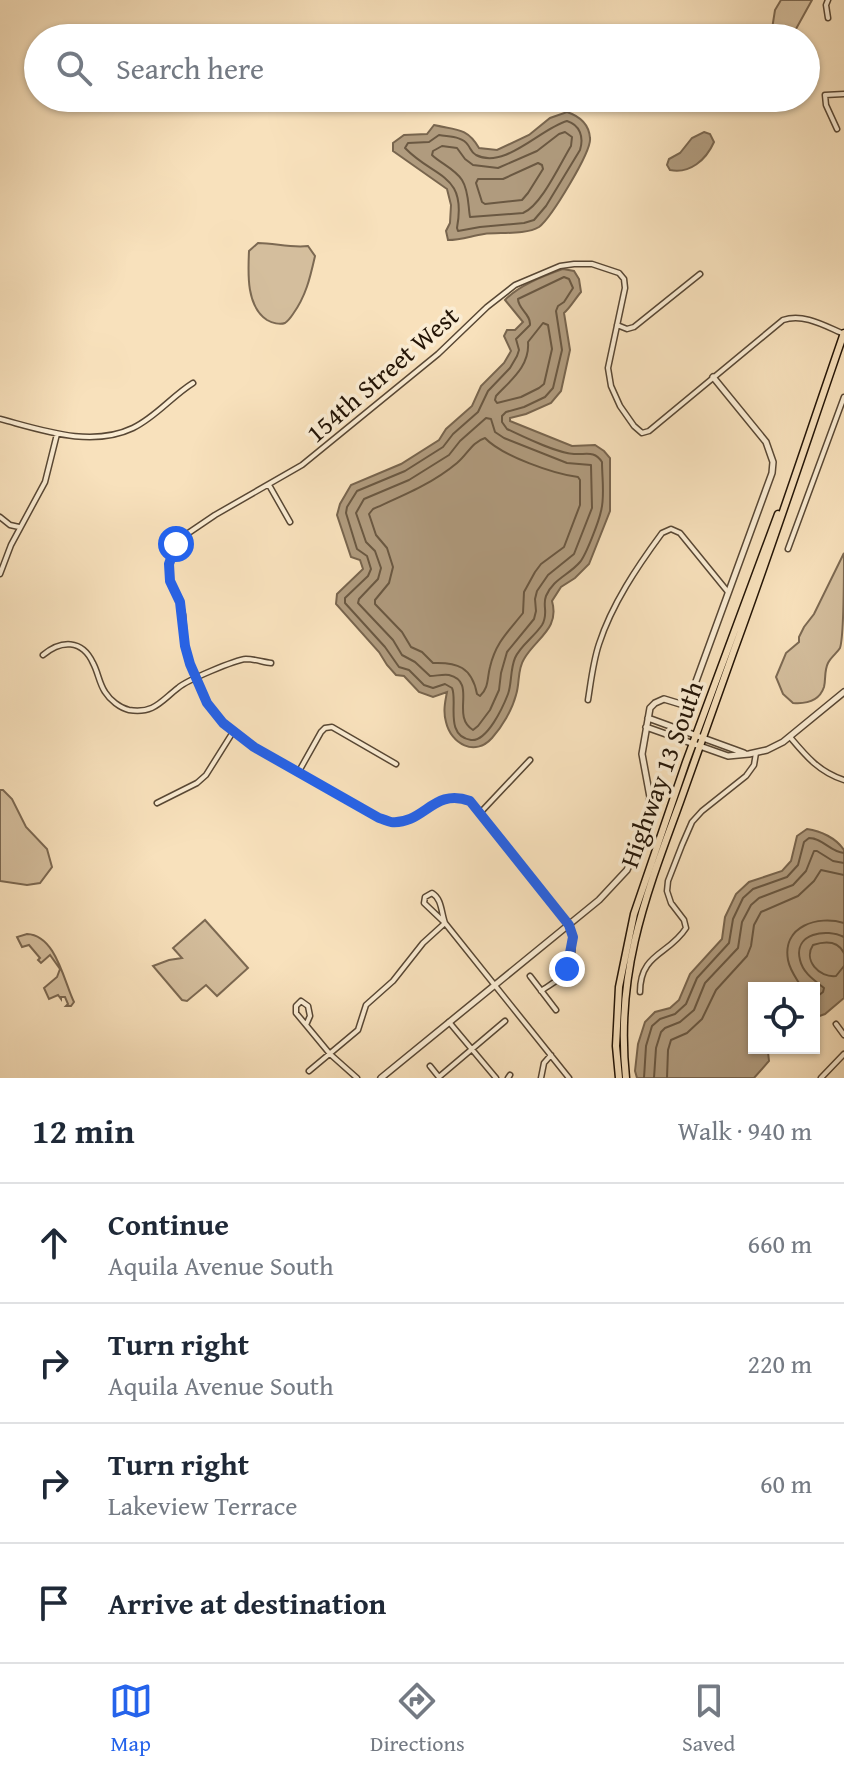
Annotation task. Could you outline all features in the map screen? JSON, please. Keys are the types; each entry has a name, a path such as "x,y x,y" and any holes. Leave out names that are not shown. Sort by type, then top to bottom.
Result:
{"main road":[{"name":"Highway 13 South","path":"626,1078 623,1049 625,993 638,921 763,552 788,493 844,333"},
{"name":"Highway 13 South","path":"619,1078 616,1046 619,987 628,934 641,890 696,745"}],"street":[{"path":"828,0 828,18"},
{"path":"837,129 825,95 844,94"},
{"name":"154th Street West","path":"195,678 185,646 180,602 170,581 169,564 176,544 215,515 302,465 438,354 515,285 560,266 574,264 592,264 619,273 624,279 625,288 617,325"},
{"path":"700,274 634,327 627,329 617,325 608,368 611,386 620,406 642,433 649,431 783,320 794,316 844,333"},
{"path":"381,1078 599,900 627,870 642,834 650,797 642,754 650,708 664,699 687,706 772,473 773,462 766,442 713,377"},
{"path":"0,419 57,434 100,437 120,433 144,421 193,383"},
{"path":"788,549 844,397"},
{"path":"0,574 19,527 45,482 57,434"},
{"path":"269,485 290,522"},
{"path":"0,517 10,525 19,527"},
{"path":"588,700 600,642 617,604 662,533 671,529 680,533 728,592"},
{"path":"43,655 53,646 77,646 92,661 104,691 113,701 125,709 141,711 154,707 195,678 247,659 271,663"},
{"path":"195,678 207,703 233,732 379,818 392,822 415,817 442,799 452,797 470,801 569,925 573,937 567,969 541,991"},
{"path":"646,727 728,756 756,753 790,737 844,692"},
{"path":"647,718 749,754"},
{"path":"298,773 321,732 332,727 396,764"},
{"path":"157,803 197,783 206,775 233,732"},
{"path":"790,737 812,763 844,780"},
{"path":"640,992 643,970 686,928 667,891 692,822 746,776 754,765 756,753"},
{"path":"480,813 530,760"},
{"path":"445,923 436,895 432,893 425,897 424,903 445,923 569,1078"},
{"path":"309,1071 358,1030 366,1005 393,981 423,943 445,923"},
{"path":"530,976 556,1010"},
{"path":"306,1025 310,1016 308,1006 301,1001 296,1006 296,1013 330,1054 357,1078"},
{"path":"430,1066 439,1078 505,1021"},
{"path":"449,1022 496,1078"},
{"path":"836,1024 844,1035"},
{"path":"821,1078 844,1054"},
{"path":"541,1078 544,1063 551,1055"}],"shaded area":[{"path":"781,0 812,0 799,24 773,24 775,10"},
{"path":"258,243 308,246 315,256 304,294 285,323 267,320 260,314 252,298 249,251"},
{"path":"844,553 840,648 828,663 824,687 819,696 807,702 793,703 783,694 776,677 786,653 799,642"},
{"path":"0,790 12,799 26,827 47,849 52,867 40,883 27,885 0,881"},
{"path":"205,920 248,968 217,996 206,985 187,1001 182,1000 153,966 182,958 173,948"},
{"path":"27,934 37,936 52,951 58,961 74,1002 71,1006 66,1006 65,997 61,999 58,995 49,999 44,988 57,977 60,969 50,955 41,963 29,945 22,947 17,937"}],"water":[{"path":"567,112 585,125 589,145 570,184 545,221 527,231 448,240 446,231 450,223 451,205 447,189 393,151 393,143 404,135 427,134 434,125 465,133 479,148 497,150 529,135 550,118"},
{"path":"704,132 710,134 714,142 707,155 691,168 670,170 667,165 669,159 680,153 692,138"},
{"path":"563,269 574,271 581,292 564,313 570,350 561,391 551,403 510,418 510,421 572,446 595,445 604,451 610,458 610,511 589,564 561,587 552,601 553,619 522,663 516,695 506,718 485,744 471,747 458,742 449,730 445,714 447,692 433,697 419,692 404,676 396,675 336,604 337,594 363,569 360,560 351,557 337,515 351,485 401,464 439,440 446,429 472,406 481,386 504,363 511,351 504,336 507,330 515,330 523,322 505,300 524,285"},
{"path":"807,829 818,831 844,850 844,998 820,1016 820,982 748,982 748,1054 768,1054 769,1061 754,1078 637,1078 638,1044 645,1022 655,1012 670,1008 679,1000 690,974 722,939 725,917 736,894 749,882 782,871 791,861 797,836"}],"route":[{"path":"176,544 169,564 170,581 180,602 185,646 207,703 223,723 254,747 379,818 392,822 406,820 442,799 452,797 470,801 569,925 573,937 567,969"}]}
